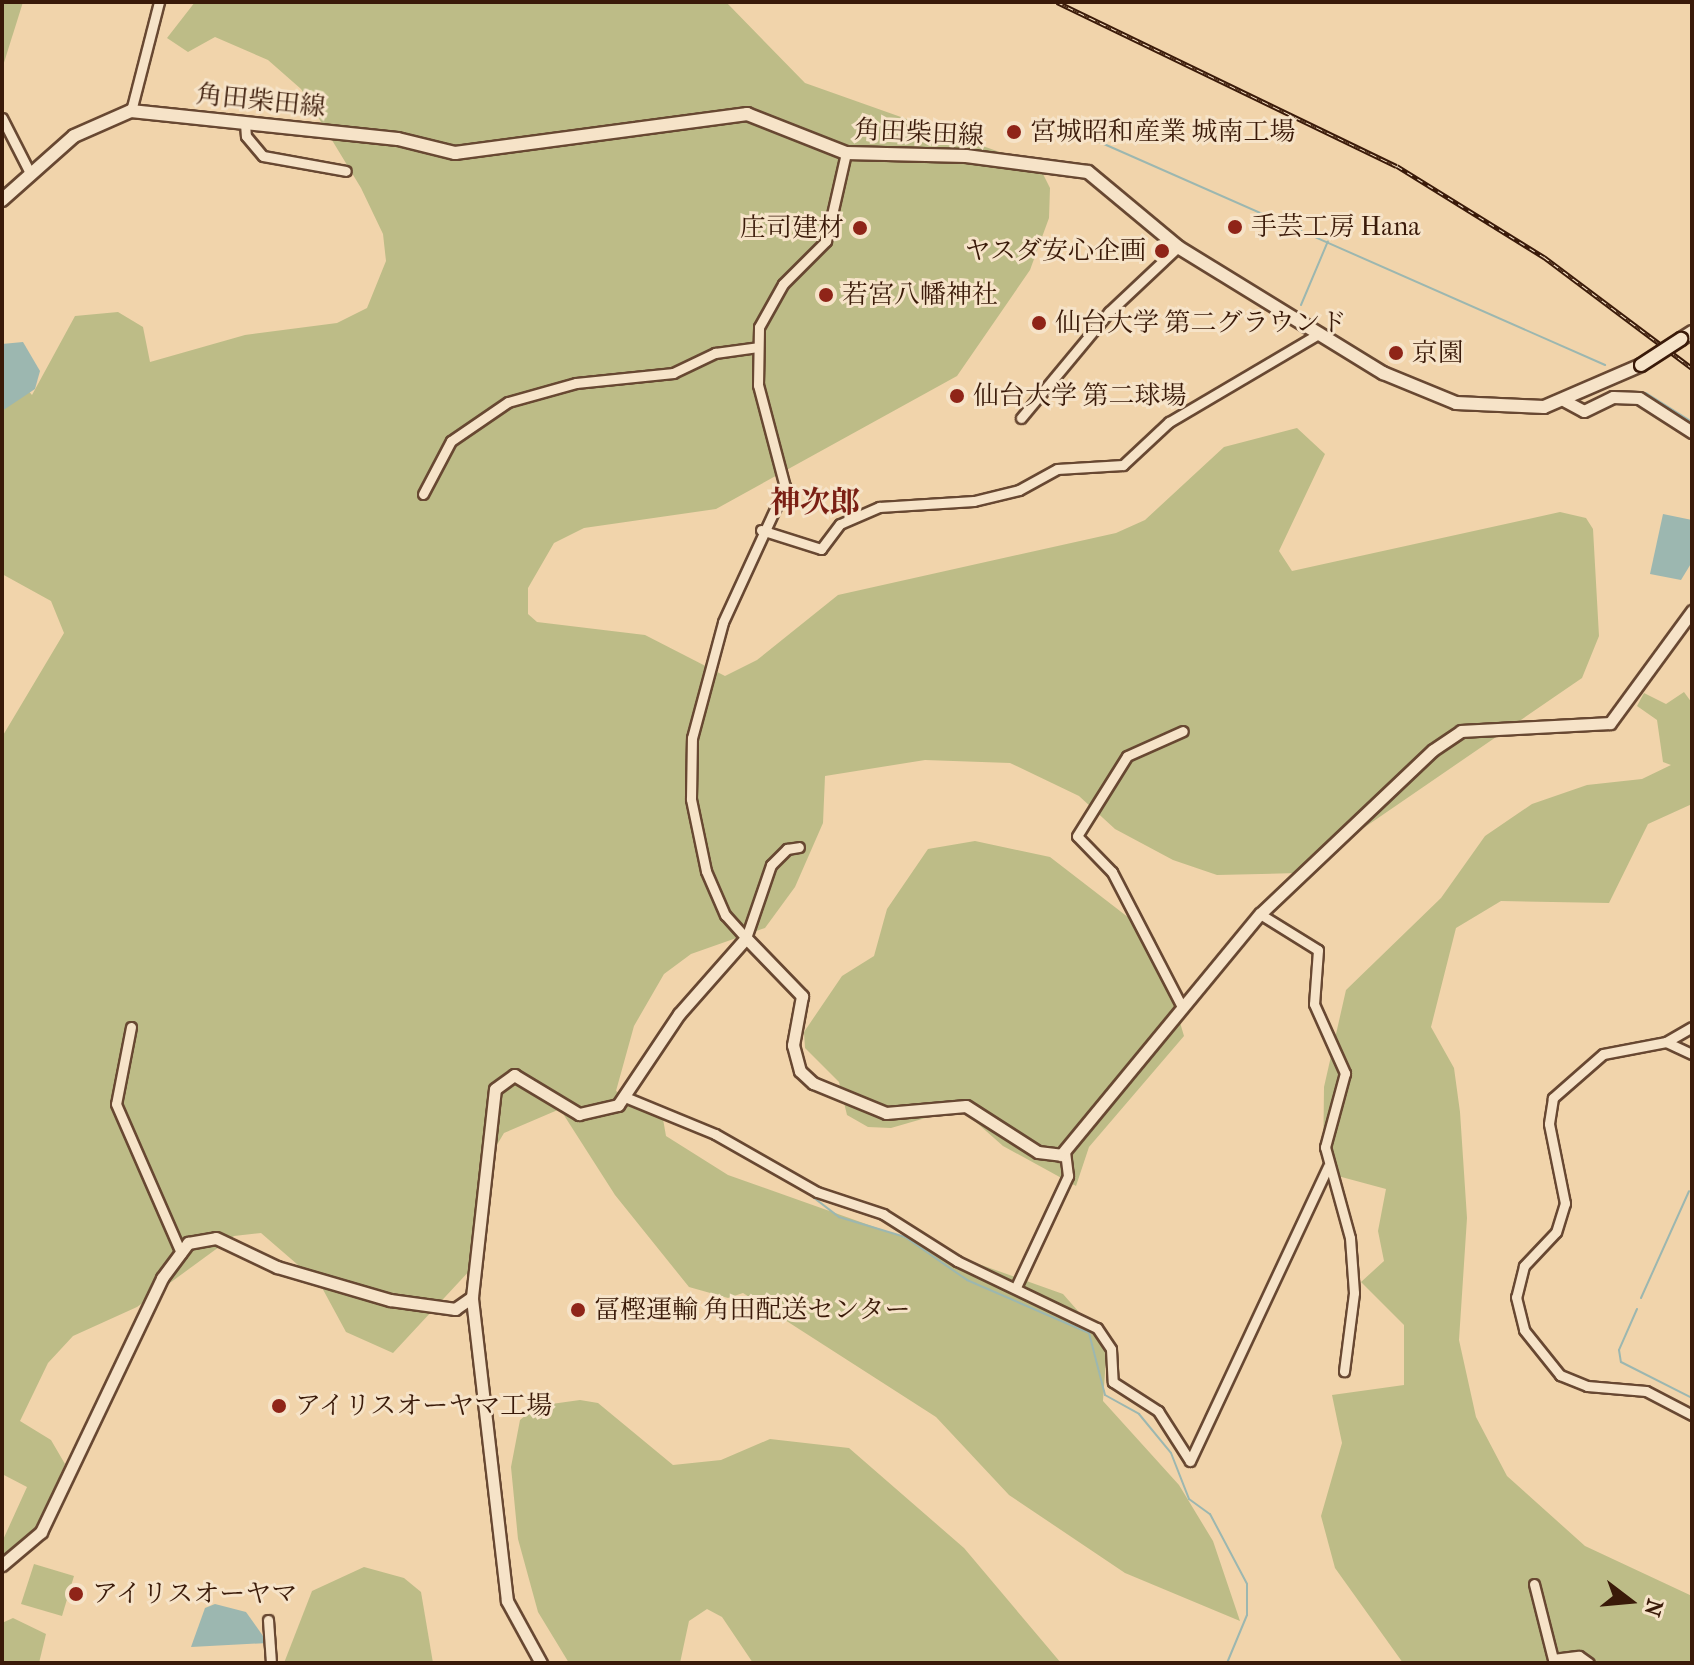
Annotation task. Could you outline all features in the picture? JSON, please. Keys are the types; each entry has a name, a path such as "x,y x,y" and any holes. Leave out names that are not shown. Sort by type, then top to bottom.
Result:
{"main road":[{"name":"角田柴田線","path":"2,200 74,136 131,111 398,139 455,153 747,114 846,153 1072,167 1100,180 1178,247 1400,382 1456,403 1502,409 1565,401 1641,365 1687,336"}],"street":[{"path":"131,111 159,2"},
{"path":"2,118 30,173"},
{"path":"245,123 246,136 263,156 346,171"},
{"path":"846,153 831,231 774,295 758,347 758,385 785,487 761,530 698,703 690,781 706,871 725,915 796,985 803,1013 795,1017 794,1054 800,1071 826,1091 886,1113 966,1106 1038,1152 1065,1153"},
{"path":"1021,418 1109,312 1178,247"},
{"path":"761,530 821,549 840,524 879,507 974,501 1011,493 1057,469 1123,465 1169,422 1320,333"},
{"path":"423,494 451,441 508,402 576,383 673,373 715,353 758,347"},
{"path":"1565,401 1584,411 1613,397 1639,398 1692,432"},
{"path":"1016,1287 1068,1176 1065,1153 1181,1005 1260,914 1453,735 1610,723 1692,611"},
{"path":"1181,1005 1112,872 1077,836 1127,756 1183,731"},
{"path":"541,1663 507,1601 472,1297 495,1089 514,1075 579,1114 601,1113 625,1097 679,1014 746,938 771,865 787,849 799,847"},
{"path":"1260,914 1319,954 1315,1009 1345,1073 1326,1137 1328,1167 1350,1238 1354,1293 1344,1371"},
{"path":"131,1027 118,1079 119,1119 181,1253"},
{"path":"1692,1027 1666,1042 1603,1054 1553,1098 1549,1124 1565,1203 1556,1232 1524,1266 1516,1297 1524,1330 1560,1375 1587,1386 1646,1391 1692,1415"},
{"path":"1666,1042 1692,1054"},
{"path":"625,1097 715,1134 817,1192 883,1214 1097,1328 1111,1349 1113,1382 1158,1411 1190,1461 1328,1167"},
{"path":"2,1565 41,1532 162,1278 181,1253 198,1239 216,1238 277,1267 390,1300 455,1309 472,1297"},
{"path":"1534,1584 1553,1659 1579,1656 1589,1663"},
{"path":"268,1620 271,1663"}],"shaded area":[{"path":"2,2 23,2 2,69"},
{"path":"195,2 726,2 805,83 1039,166 1050,188 1049,218 1030,270 957,376 716,509 584,528 554,543 528,588 528,614 537,622 645,635 725,676 757,660 838,595 1116,533 1145,520 1224,447 1297,428 1325,454 1279,551 1292,571 1560,512 1586,518 1593,529 1599,636 1582,678 1298,873 1217,875 1173,860 1115,829 1079,796 1010,763 925,760 825,776 823,823 795,887 765,928 691,954 664,974 634,1026 616,1091 663,1119 666,1136 728,1175 1063,1294 1107,1344 1103,1401 1179,1485 1213,1541 1240,1621 1125,1573 1009,1495 936,1417 743,1293 728,1298 689,1287 615,1195 560,1109 504,1133 482,1170 472,1268 393,1353 346,1332 320,1284 261,1233 234,1236 137,1307 73,1336 48,1363 20,1421 51,1440 65,1464 30,1544 2,1560 2,1542 27,1487 2,1474 2,737 64,633 51,601 2,574 2,359 32,395 75,316 118,312 143,327 150,362 245,335 337,323 367,308 386,261 383,234 361,188 301,89 268,60 215,37 188,52 167,38"},
{"path":"1684,692 1692,703 1692,804 1648,824 1609,903 1501,901 1456,928 1431,1027 1454,1068 1460,1112 1467,1218 1459,1340 1476,1417 1507,1476 1585,1546 1692,1596 1692,1663 1403,1663 1335,1568 1321,1516 1342,1443 1332,1395 1404,1385 1404,1325 1361,1282 1384,1261 1378,1231 1386,1189 1323,1172 1324,1087 1346,990 1441,898 1485,836 1532,804 1587,785 1642,779 1671,765 1663,762 1657,720 1637,706 1644,693 1666,704"},
{"path":"975,841 1050,857 1155,938 1184,1036 1089,1147 1076,1186 1003,1146 960,1108 891,1128 868,1127 847,1115 839,1082 805,1048 804,1032 842,976 874,956 887,909 928,849"},
{"path":"580,1400 598,1403 673,1465 721,1460 770,1439 849,1448 964,1548 1061,1663 753,1663 722,1617 707,1609 689,1621 680,1663 569,1663 538,1612 518,1539 511,1467 520,1420 537,1406"},
{"path":"34,1564 74,1576 62,1616 21,1604"},
{"path":"364,1567 404,1578 421,1592 433,1663 284,1663 312,1591"},
{"path":"13,1618 46,1634 39,1663 2,1663 2,1623"}],"water":[{"path":"23,342 40,371 35,389 2,411 2,344"},
{"path":"1663,514 1692,520 1692,562 1681,580 1650,574"},
{"path":"215,1604 246,1612 268,1643 191,1647 205,1608"}],"waterway":[{"path":"1079,133 1605,365"},
{"path":"1301,305 1328,241"},
{"path":"1646,393 1692,422"},
{"path":"636,1106 692,1129"},
{"path":"805,1191 839,1217 905,1237 967,1280 1089,1333 1105,1395 1139,1414 1171,1453 1189,1499 1210,1514 1247,1584 1247,1615 1227,1663"},
{"path":"1641,1298 1689,1191"},
{"path":"1637,1309 1619,1350 1621,1362 1692,1398"}],"railway":[{"path":"1057,2 1397,166 1544,257 1692,368"}],"place":[{"name":"宮城昭和産業 城南工場","path":"1014,132"},
{"name":"手芸工房 Hana","path":"1235,227"},
{"name":"庄司建材","path":"860,228"},
{"name":"ヤスダ安心企画","path":"1162,251"},
{"name":"若宮八幡神社","path":"826,295"},
{"name":"仙台大学 第二グラウンド","path":"1039,323"},
{"name":"京園","path":"1396,353"},
{"name":"仙台大学 第二球場","path":"957,396"},
{"name":"冨樫運輸 角田配送センター","path":"578,1310"},
{"name":"アイリスオーヤマ工場","path":"279,1406"},
{"name":"アイリスオーヤマ","path":"76,1594"}],"district":[{"name":"神次郎","path":"815,503"}]}
